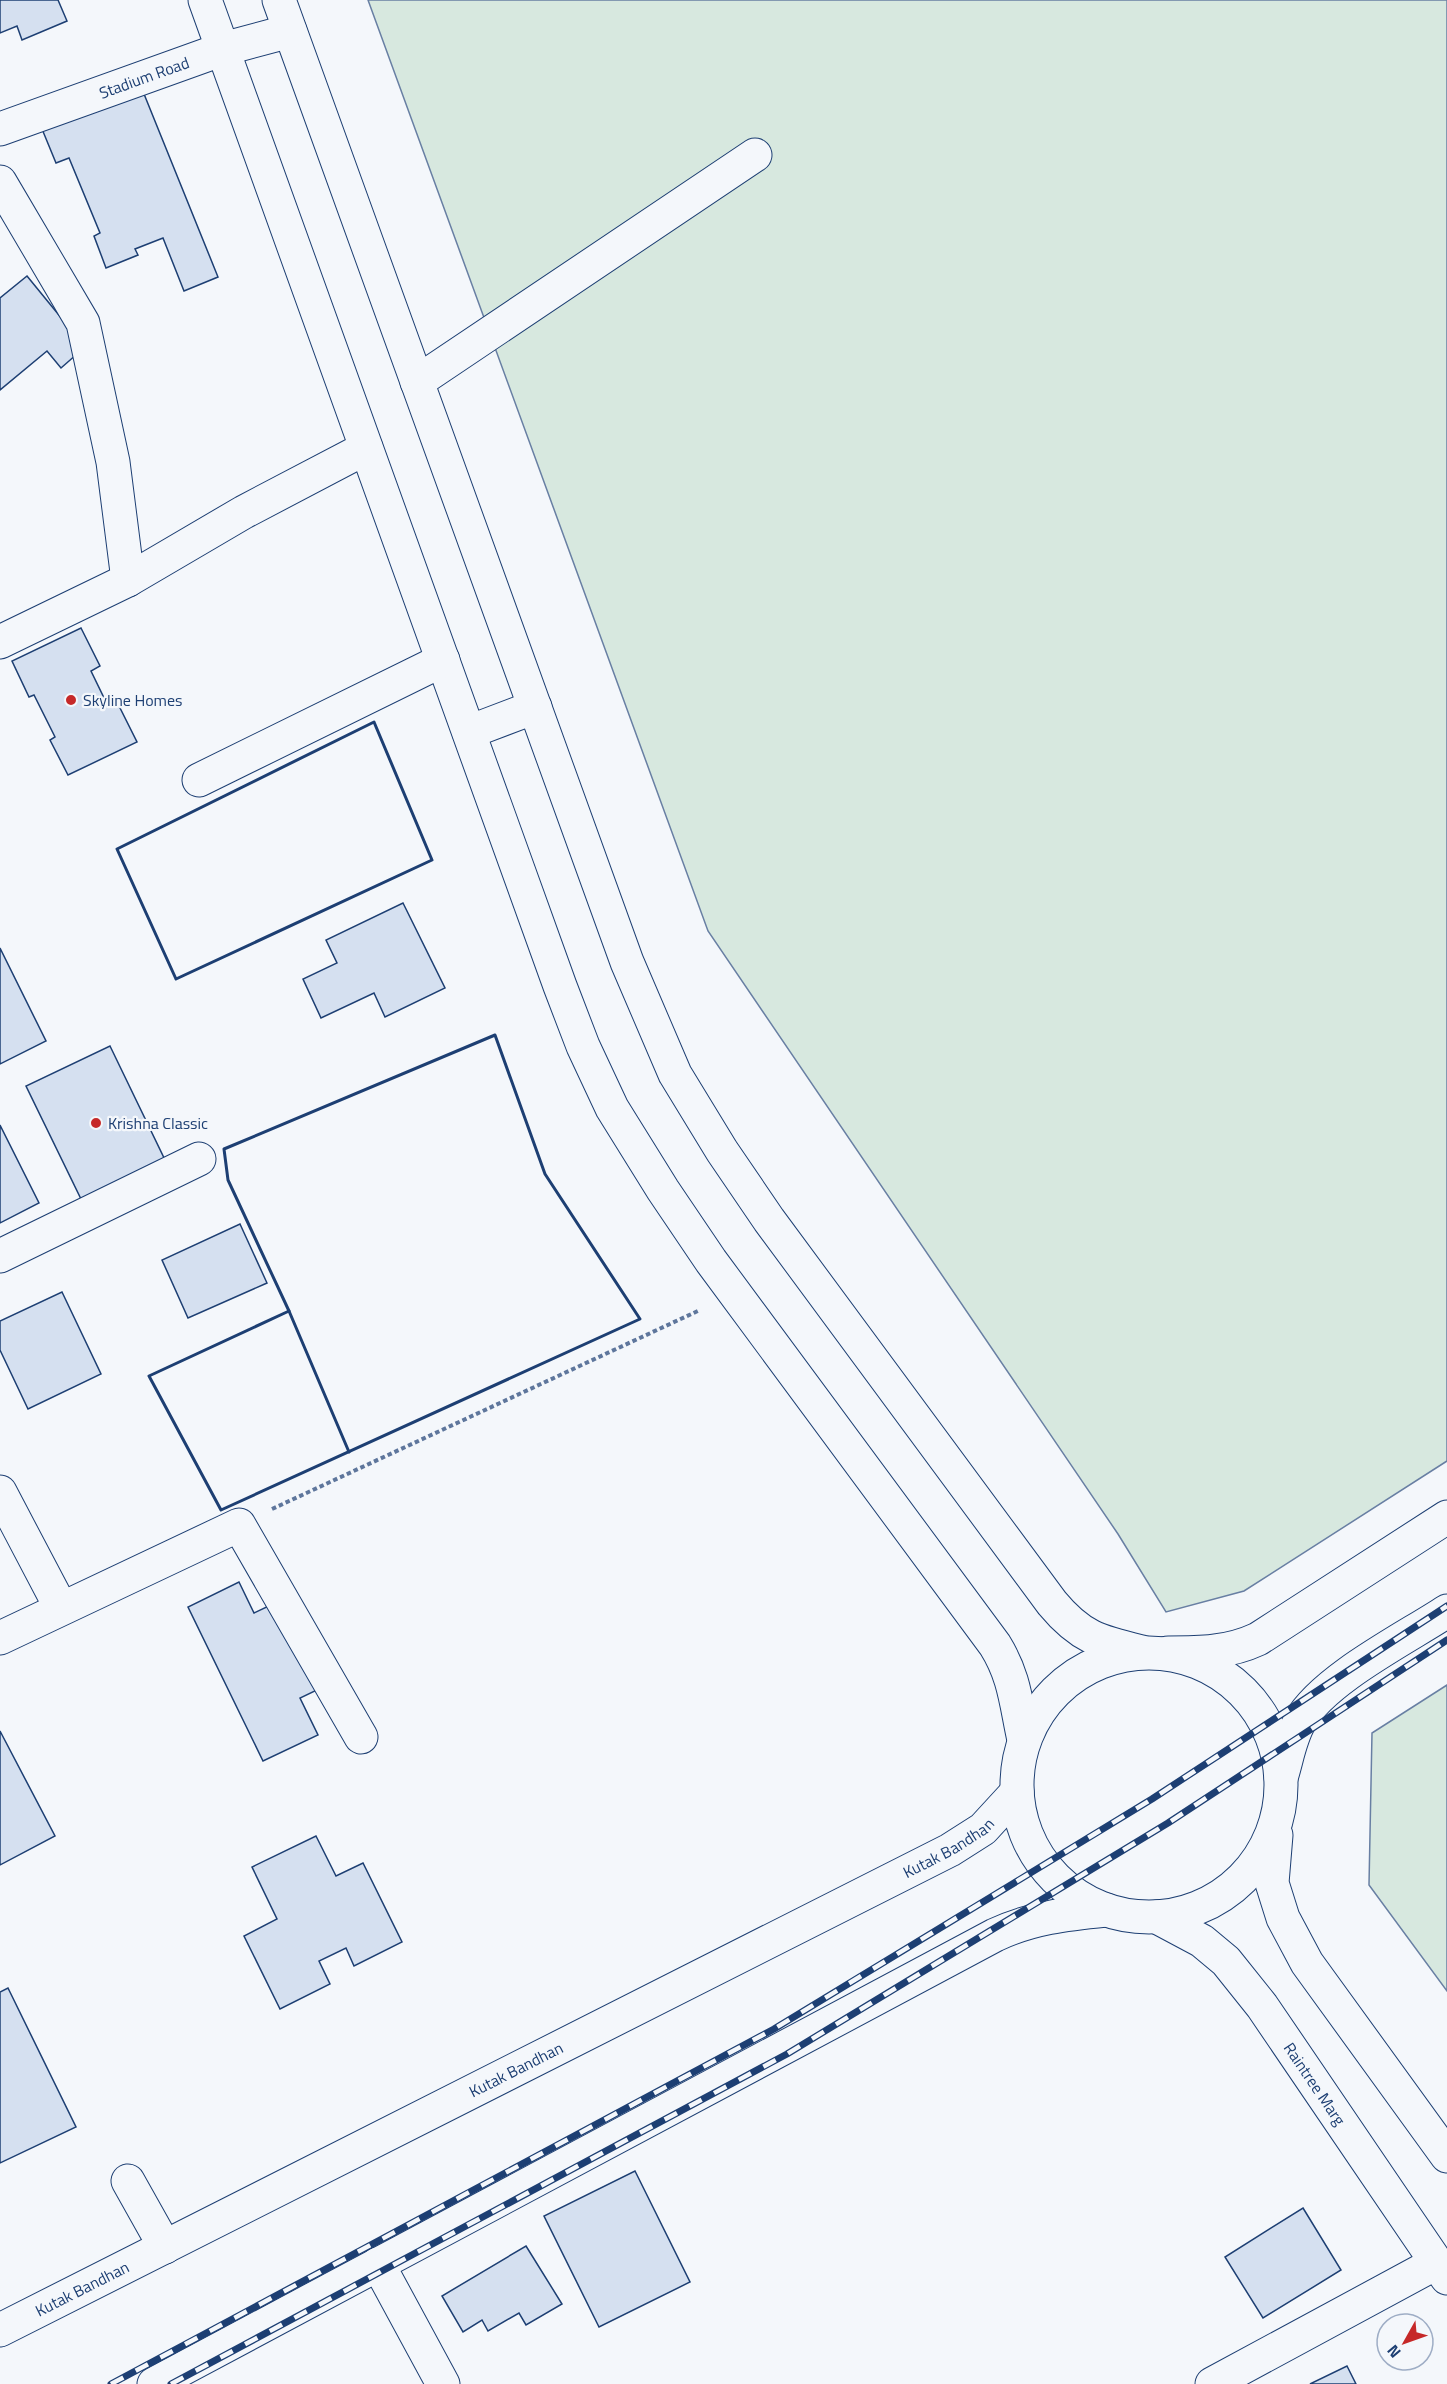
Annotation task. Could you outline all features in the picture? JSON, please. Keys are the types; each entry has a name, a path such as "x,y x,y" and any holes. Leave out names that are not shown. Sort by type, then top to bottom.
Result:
{"street":[{"path":"205,0 579,1036 612,1108 663,1190 735,1294 999,1652 1008,1666 1015,1689 1024,1740"},
{"path":"279,0 649,1019 675,1074 722,1152 770,1220 1052,1604 1072,1624 1099,1642 1193,1660 1216,1671 1237,1686 1255,1705 1269,1728 1278,1752 1281,1791 1272,1883 1283,1918 1307,1963 1447,2157"},
{"name":"Stadium Road","path":"0,129 223,49 290,31"},
{"path":"417,382 755,155"},
{"path":"0,182 83,323 113,462 128,580"},
{"path":"0,642 128,580 244,512 366,448"},
{"path":"199,780 443,660"},
{"path":"469,732 535,707"},
{"path":"0,1256 199,1159"},
{"path":"0,1492 61,1608"},
{"path":"1447,1517 1258,1639 1240,1647 1219,1652 1116,1656 1091,1665 1070,1678 1050,1696 1035,1717 1024,1740 1018,1766 1017,1792 1021,1817 1030,1842 1043,1864 1061,1883 1082,1899 1106,1910 1131,1916 1157,1917 1207,1905 1229,1891 1248,1874 1263,1852 1275,1829 1292,1741 1301,1720 1317,1700 1338,1682 1447,1611"},
{"path":"0,1638 239,1525 361,1737"},
{"name":"Kutak Bandhan","path":"0,2330 950,1850 983,1829 1017,1792"},
{"path":"154,2384 995,1935 1014,1926 1052,1915 1106,1910"},
{"name":"Raintree Marg","path":"1157,1917 1202,1941 1226,1961 1262,2006 1441,2270"},
{"path":"128,2181 165,2247"},
{"path":"378,2264 443,2384"},
{"path":"1212,2384 1441,2270"}],"path":[{"path":"239,1525 735,1294"}],"shaded area":[{"path":"368,0 1447,0 1447,1461 1244,1591 1166,1612 1118,1534 708,931"},
{"path":"1447,1685 1447,1991 1369,1885 1372,1733"}],"building":[{"path":"0,0 58,0 67,21 22,40 17,26 0,33"},
{"path":"142,89 218,277 184,291 163,238 135,249 138,255 106,268 94,236 100,233 69,158 56,163 42,129"},
{"path":"27,276 85,347 61,368 47,351 0,390 0,298"},
{"name":"Skyline Homes","path":"81,628 100,666 91,671 108,706 117,702 137,742 68,775 50,740 55,737 34,695 29,697 12,661"},
{"path":"403,903 445,988 385,1017 374,993 321,1018 303,979 337,963 326,940"},
{"path":"0,948 46,1041 0,1064"},
{"name":"Krishna Classic","path":"110,1046 165,1160 81,1199 26,1086"},
{"path":"0,1125 39,1203 0,1223"},
{"path":"240,1224 267,1283 188,1318 162,1260"},
{"path":"62,1292 101,1374 28,1409 0,1350 0,1321"},
{"path":"239,1582 254,1613 275,1603 317,1690 300,1698 318,1735 263,1761 188,1607"},
{"path":"0,1731 55,1836 0,1865"},
{"path":"316,1836 336,1876 363,1863 402,1942 354,1966 346,1948 319,1961 330,1984 280,2009 244,1936 277,1919 252,1867"},
{"path":"8,1988 76,2127 0,2163 0,1992"},
{"path":"635,2171 690,2282 599,2327 544,2216"},
{"path":"1303,2208 1341,2270 1263,2318 1225,2257"},
{"path":"526,2246 562,2304 526,2325 519,2313 488,2331 482,2320 463,2332 442,2296"},
{"path":"1347,2366 1356,2384 1310,2384"}],"railway":[{"path":"111,2384 774,2029 1152,1799 1447,1606"},
{"path":"171,2384 787,2054 1168,1823 1447,1640"}],"wall":[{"path":"374,722 432,860 176,979 117,849 374,722"},
{"path":"495,1035 545,1174 640,1319 221,1510 149,1376 289,1311 228,1180 224,1149 495,1035"},
{"path":"289,1311 349,1452"}],"place":[{"name":"Skyline Homes","path":"71,700"},
{"name":"Krishna Classic","path":"96,1123"}]}
